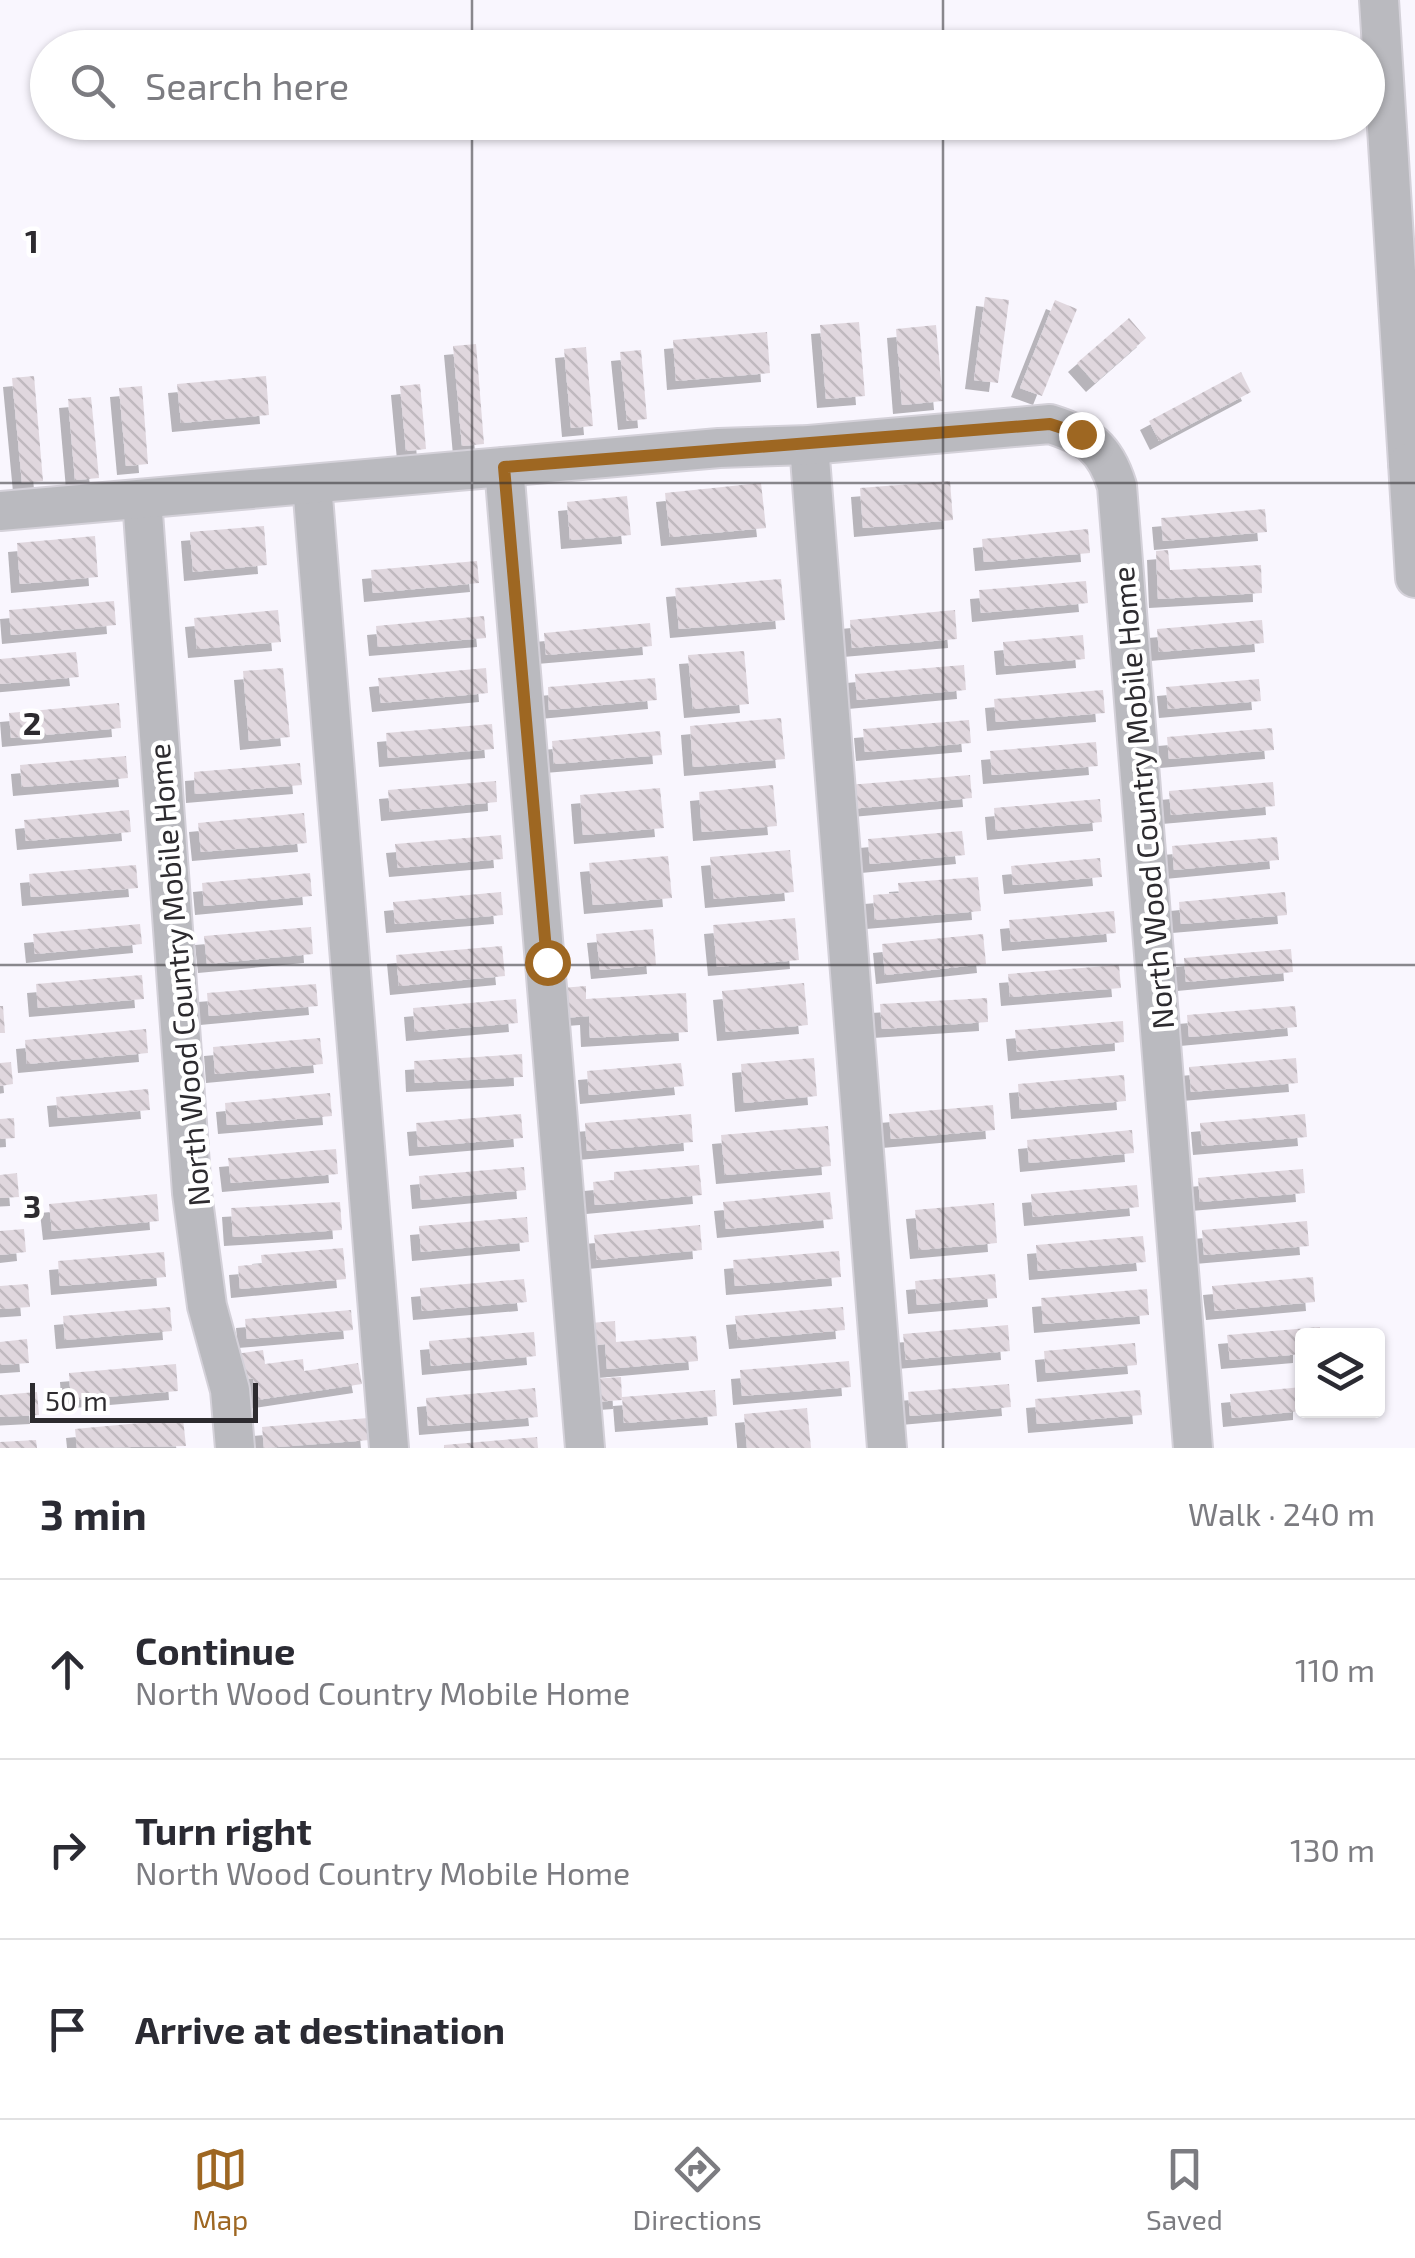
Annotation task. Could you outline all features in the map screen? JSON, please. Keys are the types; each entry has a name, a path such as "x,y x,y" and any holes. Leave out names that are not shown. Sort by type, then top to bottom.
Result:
{"street":[{"path":"1379,0 1381,30"},
{"path":"1385,87 1411,463 1415,578"},
{"name":"North Wood Country Mobile Home","path":"0,511 719,448 809,445 1050,424 1081,434 1109,461 1117,486 1193,1448"},
{"path":"809,445 887,1448"},
{"path":"504,467 585,1448"},
{"path":"312,484 389,1448"},
{"name":"North Wood Country Mobile Home","path":"142,499 192,1193 208,1306 230,1390 235,1448"}],"building":[{"path":"985,297 1009,300 998,383 974,380"},
{"path":"1055,300 1077,309 1042,396 1020,388"},
{"path":"1129,318 1146,338 1095,383 1077,363"},
{"path":"859,322 865,396 826,399 820,325"},
{"path":"936,325 943,401 902,405 896,329"},
{"path":"767,332 770,373 676,381 673,340"},
{"path":"476,344 484,444 462,446 453,346"},
{"path":"586,347 593,426 571,428 564,349"},
{"path":"641,350 647,419 627,421 620,352"},
{"path":"1241,372 1251,392 1159,441 1149,421"},
{"path":"34,376 43,481 22,483 12,378"},
{"path":"266,376 269,415 181,423 177,384"},
{"path":"420,384 426,449 406,451 400,386"},
{"path":"142,386 148,464 126,466 119,388"},
{"path":"91,397 99,478 75,480 68,399"},
{"path":"950,481 953,520 863,528 860,488"},
{"path":"761,483 766,528 670,537 665,493"},
{"path":"627,496 631,535 570,540 567,502"},
{"path":"1265,509 1267,532 1163,541 1161,518"},
{"path":"264,526 267,565 193,572 190,532"},
{"path":"1088,529 1090,553 984,562 982,539"},
{"path":"95,536 98,577 20,584 17,543"},
{"path":"1168,550 1170,570 1261,565 1262,593 1158,599 1156,551"},
{"path":"477,561 479,583 373,593 371,570"},
{"path":"781,579 785,620 679,629 675,588"},
{"path":"1086,581 1088,603 981,613 979,590"},
{"path":"114,601 116,625 11,635 9,610"},
{"path":"278,610 281,642 197,649 194,618"},
{"path":"955,610 957,639 852,648 850,620"},
{"path":"484,616 486,638 378,647 376,626"},
{"path":"1262,620 1264,643 1159,652 1157,629"},
{"path":"650,623 652,646 546,655 544,633"},
{"path":"1083,635 1085,659 1005,666 1003,642"},
{"path":"744,651 749,704 693,709 688,655"},
{"path":"76,652 79,677 0,684 0,659"},
{"path":"964,665 966,690 857,700 855,674"},
{"path":"283,668 290,737 249,741 243,671"},
{"path":"486,668 488,693 381,703 378,678"},
{"path":"655,678 657,700 549,710 548,687"},
{"path":"1259,679 1261,701 1168,709 1166,687"},
{"path":"1103,690 1105,713 996,722 994,699"},
{"path":"119,703 121,728 11,738 9,713"},
{"path":"781,718 785,759 693,767 690,726"},
{"path":"969,720 971,743 865,752 863,729"},
{"path":"492,724 494,749 388,758 386,733"},
{"path":"1272,728 1274,750 1169,759 1167,737"},
{"path":"660,731 662,755 554,764 552,741"},
{"path":"1096,742 1098,766 992,775 990,751"},
{"path":"126,756 128,778 22,787 20,765"},
{"path":"300,763 302,785 195,794 194,772"},
{"path":"970,775 972,798 850,809 848,785"},
{"path":"496,781 497,802 390,812 388,790"},
{"path":"1273,782 1275,806 1171,815 1169,791"},
{"path":"773,785 777,826 702,832 699,792"},
{"path":"660,788 664,828 583,835 580,795"},
{"path":"1100,799 1102,822 996,831 994,808"},
{"path":"129,810 131,832 26,841 24,820"},
{"path":"304,813 307,843 201,852 198,823"},
{"path":"962,831 965,855 870,864 868,839"},
{"path":"501,835 503,859 398,868 395,844"},
{"path":"1277,837 1279,860 1174,870 1172,846"},
{"path":"790,850 794,892 714,899 710,857"},
{"path":"668,856 672,898 593,905 589,863"},
{"path":"1100,858 1102,877 1013,885 1011,866"},
{"path":"136,865 138,888 31,897 29,874"},
{"path":"310,873 312,896 204,906 202,883"},
{"path":"978,877 981,911 875,920 873,895 899,893 898,883"},
{"path":"501,892 503,915 395,924 393,902"},
{"path":"1285,892 1287,915 1181,924 1179,902"},
{"path":"1114,911 1116,933 1011,942 1009,920"},
{"path":"795,918 799,960 717,967 713,925"},
{"path":"140,924 142,944 35,954 33,934"},
{"path":"311,927 313,954 207,964 204,936"},
{"path":"653,929 656,965 600,970 596,934"},
{"path":"983,934 986,964 885,975 882,944"},
{"path":"502,946 505,976 399,986 396,955"},
{"path":"1291,949 1293,972 1186,982 1184,958"},
{"path":"1119,965 1121,988 1010,997 1008,974"},
{"path":"142,975 144,999 38,1008 36,984"},
{"path":"804,983 808,1025 726,1032 722,991"},
{"path":"316,984 318,1006 209,1016 207,993"},
{"path":"586,986 586,999 686,993 688,1032 590,1038 589,1016 563,1018 561,988"},
{"path":"987,998 988,1022 882,1029 880,1004"},
{"path":"516,999 518,1023 415,1032 413,1008"},
{"path":"3,1006 5,1033 0,1033"},
{"path":"1295,1006 1297,1027 1189,1037 1187,1015"},
{"path":"1123,1021 1124,1042 1017,1052 1015,1030"},
{"path":"146,1029 148,1053 27,1064 25,1040"},
{"path":"320,1038 323,1064 215,1074 213,1047"},
{"path":"522,1054 523,1077 415,1083 414,1061"},
{"path":"814,1058 817,1096 744,1103 741,1064"},
{"path":"1296,1058 1298,1083 1191,1092 1189,1067"},
{"path":"11,1062 13,1084 0,1086 0,1063"},
{"path":"681,1063 684,1086 589,1095 587,1071"},
{"path":"1124,1075 1126,1101 1020,1110 1018,1084"},
{"path":"148,1089 150,1110 58,1118 56,1097"},
{"path":"330,1093 332,1116 227,1125 225,1103"},
{"path":"993,1105 995,1130 891,1139 889,1114"},
{"path":"521,1114 523,1138 418,1147 416,1123"},
{"path":"691,1114 693,1142 587,1151 585,1123"},
{"path":"1305,1114 1307,1137 1202,1146 1200,1123"},
{"path":"14,1118 15,1138 0,1139 0,1119"},
{"path":"828,1126 831,1166 725,1175 721,1135"},
{"path":"1132,1130 1134,1153 1029,1163 1027,1140"},
{"path":"336,1149 338,1174 231,1183 228,1158"},
{"path":"699,1165 702,1195 595,1205 593,1182 614,1180 614,1172"},
{"path":"524,1167 526,1190 421,1200 419,1176"},
{"path":"1303,1169 1305,1193 1200,1202 1198,1178"},
{"path":"17,1173 19,1197 0,1198 0,1175"},
{"path":"1137,1185 1139,1207 1033,1217 1031,1194"},
{"path":"830,1192 833,1219 726,1229 723,1202"},
{"path":"157,1194 159,1221 52,1231 49,1204"},
{"path":"340,1202 342,1230 233,1237 231,1208"},
{"path":"994,1203 997,1243 919,1250 915,1210"},
{"path":"527,1217 529,1242 421,1252 419,1226"},
{"path":"1307,1221 1309,1246 1204,1255 1202,1230"},
{"path":"700,1225 702,1250 597,1260 594,1235"},
{"path":"24,1229 26,1252 0,1255 0,1231"},
{"path":"1143,1236 1146,1262 1038,1271 1036,1245"},
{"path":"343,1248 346,1279 240,1289 238,1266 262,1264 261,1255"},
{"path":"839,1251 841,1277 735,1286 733,1260"},
{"path":"164,1252 166,1277 60,1286 58,1261"},
{"path":"995,1274 997,1298 917,1305 915,1281"},
{"path":"1313,1277 1315,1302 1215,1311 1212,1286"},
{"path":"524,1279 527,1302 422,1311 420,1288"},
{"path":"28,1284 30,1307 0,1309 0,1286"},
{"path":"1147,1289 1149,1315 1043,1324 1041,1298"},
{"path":"170,1307 172,1331 65,1340 63,1316"},
{"path":"843,1307 845,1330 738,1340 735,1316"},
{"path":"351,1310 353,1330 247,1339 245,1319"},
{"path":"615,1321 616,1342 696,1336 698,1361 607,1369 605,1344 591,1346 590,1323"},
{"path":"1008,1325 1010,1351 906,1360 903,1334"},
{"path":"1295,1329 1295,1355 1230,1360 1227,1335"},
{"path":"534,1332 536,1356 431,1366 429,1341"},
{"path":"27,1339 29,1363 0,1365 0,1342"},
{"path":"1135,1343 1137,1365 1046,1373 1044,1351"},
{"path":"263,1350 265,1364 303,1359 304,1371 358,1363 362,1384 257,1400 253,1378 240,1381 236,1354"},
{"path":"849,1361 851,1387 742,1396 740,1370"},
{"path":"176,1364 178,1391 71,1400 69,1373"},
{"path":"621,1377 622,1400 594,1402 592,1379"},
{"path":"1009,1384 1011,1407 910,1416 908,1392"},
{"path":"535,1388 538,1417 428,1426 426,1398"},
{"path":"1295,1388 1295,1412 1232,1418 1230,1394"},
{"path":"715,1390 717,1416 624,1423 622,1397"},
{"path":"1140,1390 1142,1415 1037,1424 1035,1399"},
{"path":"37,1392 39,1415 0,1417 0,1395"},
{"path":"807,1408 811,1448 747,1448 744,1414"},
{"path":"368,1418 370,1440 264,1448 262,1427"},
{"path":"183,1419 186,1446 77,1448 75,1429"},
{"path":"537,1437 538,1448 444,1448 444,1445"},
{"path":"36,1440 37,1448 0,1448 0,1442"}],"route":[{"path":"547,962 504,467 1050,424 1081,434"}]}
